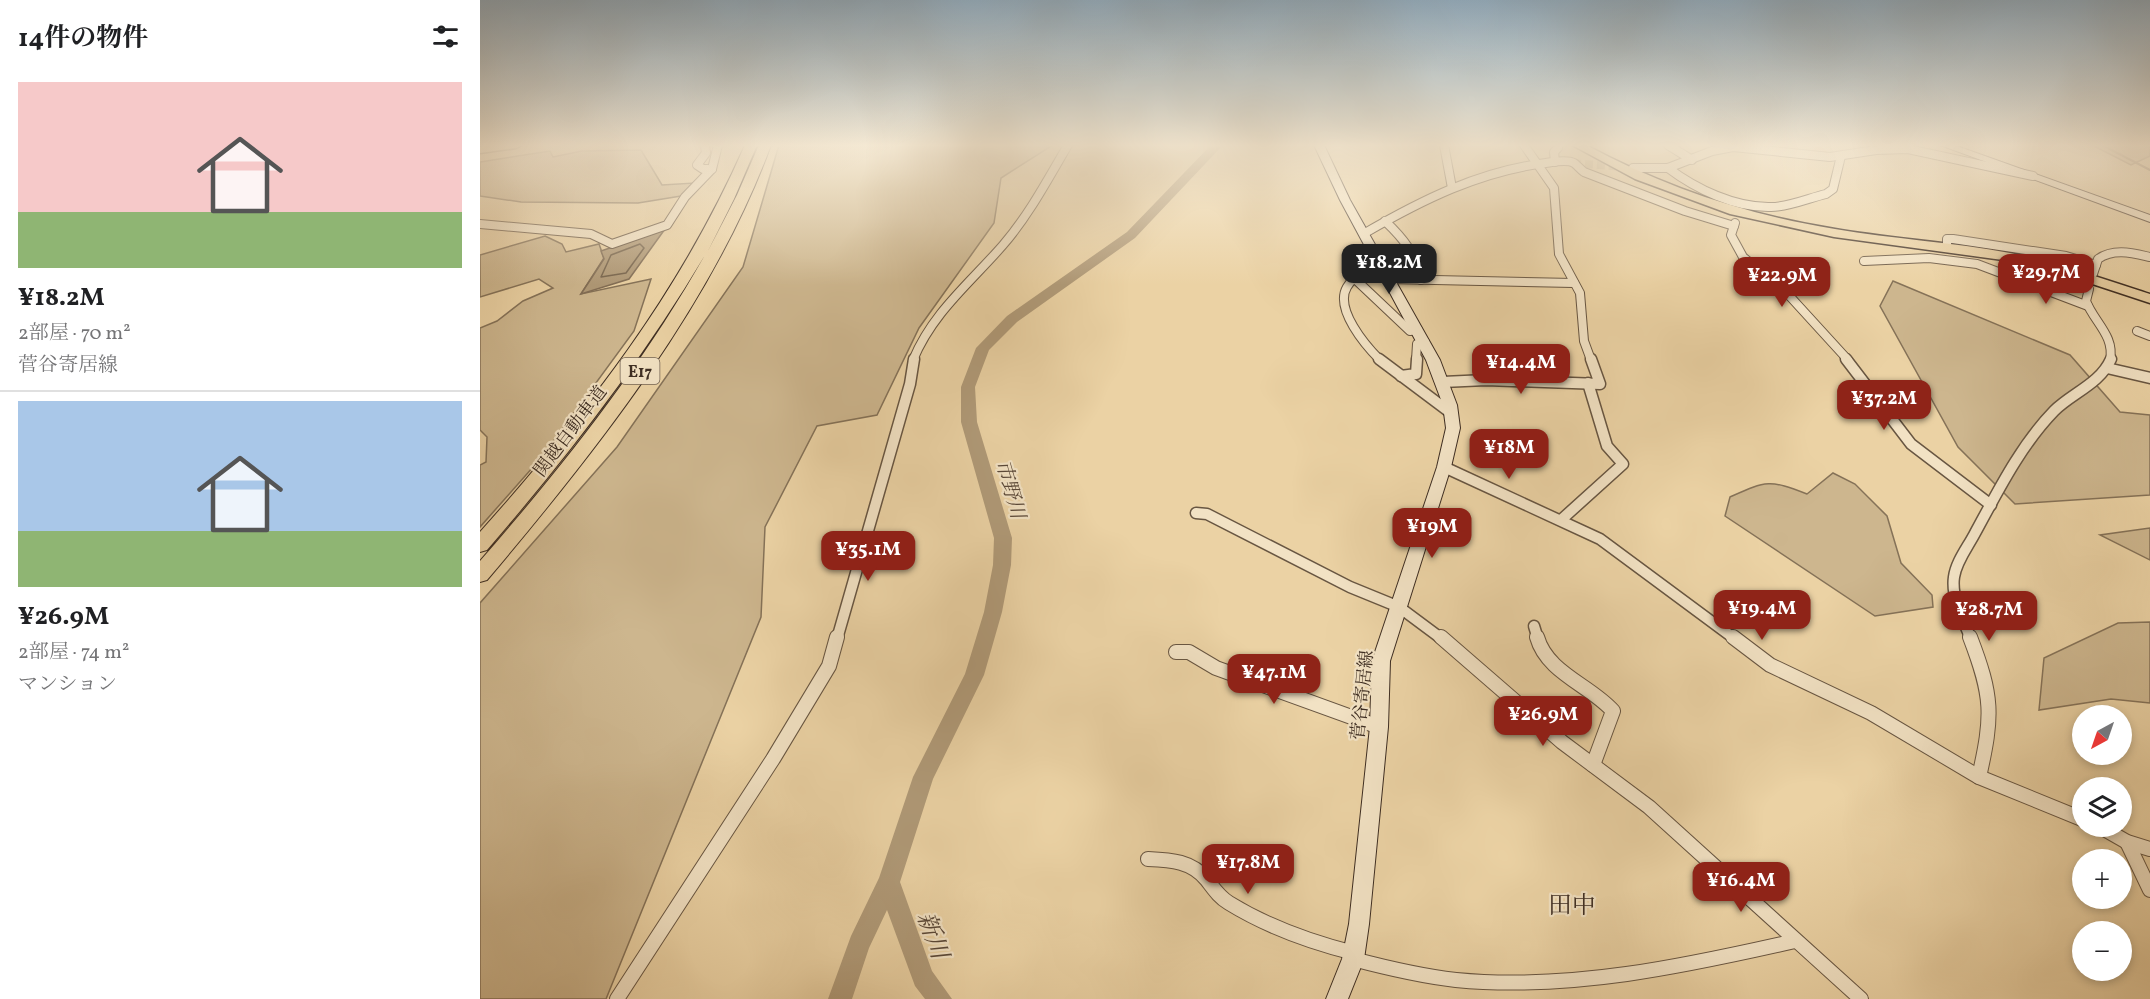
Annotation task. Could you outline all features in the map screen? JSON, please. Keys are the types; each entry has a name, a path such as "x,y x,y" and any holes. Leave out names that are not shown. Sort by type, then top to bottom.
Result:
{"highway":[{"name":"関越自動車道","path":"480,545 612,385 651,331 703,246 731,192"},
{"name":"関越自動車道","path":"480,574 576,456 669,329 745,192"}],"main road":[{"name":"菅谷寄居線","path":"1337,999 1354,956 1378,727 1381,661 1444,466 1453,428 1443,382 1421,336 1343,192"},
{"path":"1680,192 1740,213 1834,233 2008,257 2070,272 2150,298"},
{"path":"2076,192 2150,219"}],"street":[{"path":"480,224 591,234 612,244 667,225 690,192"},
{"path":"617,999 773,759 829,666 910,384 910,368 924,334 1018,227 1040,192"},
{"path":"1365,233 1445,192"},
{"path":"1443,382 1486,380 1600,384 1584,341 1580,293 1559,254 1554,192"},
{"path":"1635,192 1685,211 1735,225 1731,235 1743,257 1785,291 1812,320 1849,362 1911,444 1991,506"},
{"path":"1706,192 1744,205 1772,207 1819,198 1829,192"},
{"path":"1385,221 1410,246 1418,258 1421,280"},
{"path":"1947,248 1947,239 1953,239 2066,255 2094,269 2100,256 2112,252 2150,256"},
{"path":"1377,257 1346,286 1345,308 1352,325 1368,351 1427,392 1451,413"},
{"path":"1864,261 1929,257 1981,264 2014,276 2067,302 2088,306"},
{"path":"2008,257 2014,276"},
{"path":"1355,279 1410,331 1421,336 1417,344 1416,374 1401,376"},
{"path":"1389,279 1575,283"},
{"path":"1979,777 1989,732 1989,694 1976,649 1956,597 1954,578 1991,506 2047,417 2066,400 2094,382 2107,368 2112,356 2108,336 2088,306 2086,301 2089,290"},
{"path":"2136,331 2150,336"},
{"path":"2107,368 2150,378"},
{"path":"1561,520 1623,464 1607,446 1588,383"},
{"path":"1444,466 1600,539 1770,665 1871,713 1979,777 2072,815"},
{"path":"1196,513 1207,514 1350,587 1399,607 1424,623 1562,742 1649,807 1861,999"},
{"path":"1534,626 1541,650 1550,662 1607,703 1613,711 1593,765"},
{"path":"1176,652 1189,652 1216,668 1378,727"},
{"path":"2118,837 2150,849"},
{"path":"2127,842 2150,890"},
{"path":"1148,859 1190,865 1203,874 1224,900 1269,926 1310,944 1415,975 1473,981 1562,980 1626,975 1795,941"}],"shaded area":[{"path":"480,192 685,192 681,196 638,203 521,202 480,196"},
{"path":"765,192 999,192 994,223 919,328 877,415 817,426 765,527 761,617 606,999 480,999 480,603 617,447 743,267"},
{"path":"545,236 562,244 566,252 599,244 604,258 581,294 651,279 634,331 541,458 480,527 480,465 486,462 487,437 480,430 480,328 497,321 523,301 553,288 539,279 480,297 480,255"},
{"path":"1893,281 2070,355 2120,412 2150,415 2150,495 2015,504 1958,447 1880,306"},
{"path":"1833,473 1855,484 1887,516 1901,563 1932,595 1933,607 1875,616 1725,516 1730,497 1752,488 1775,484 1807,494"},
{"path":"2150,528 2150,560 2100,535"},
{"path":"2150,622 2150,703 2111,699 2039,710 2044,658 2118,623"}],"water":[{"path":"665,229 629,279 581,294 604,259 601,251"}],"waterway":[{"name":"市野川","path":"889,882 923,777 974,675 993,612 1002,565 1003,538 969,422 968,387 983,348 1012,319 1131,235 1172,192"},
{"name":"市野川","path":"840,999 859,944 889,882"},
{"name":"新川","path":"889,882 923,978 940,999"}],"district":[{"name":"田中","path":"1572,905"}]}
